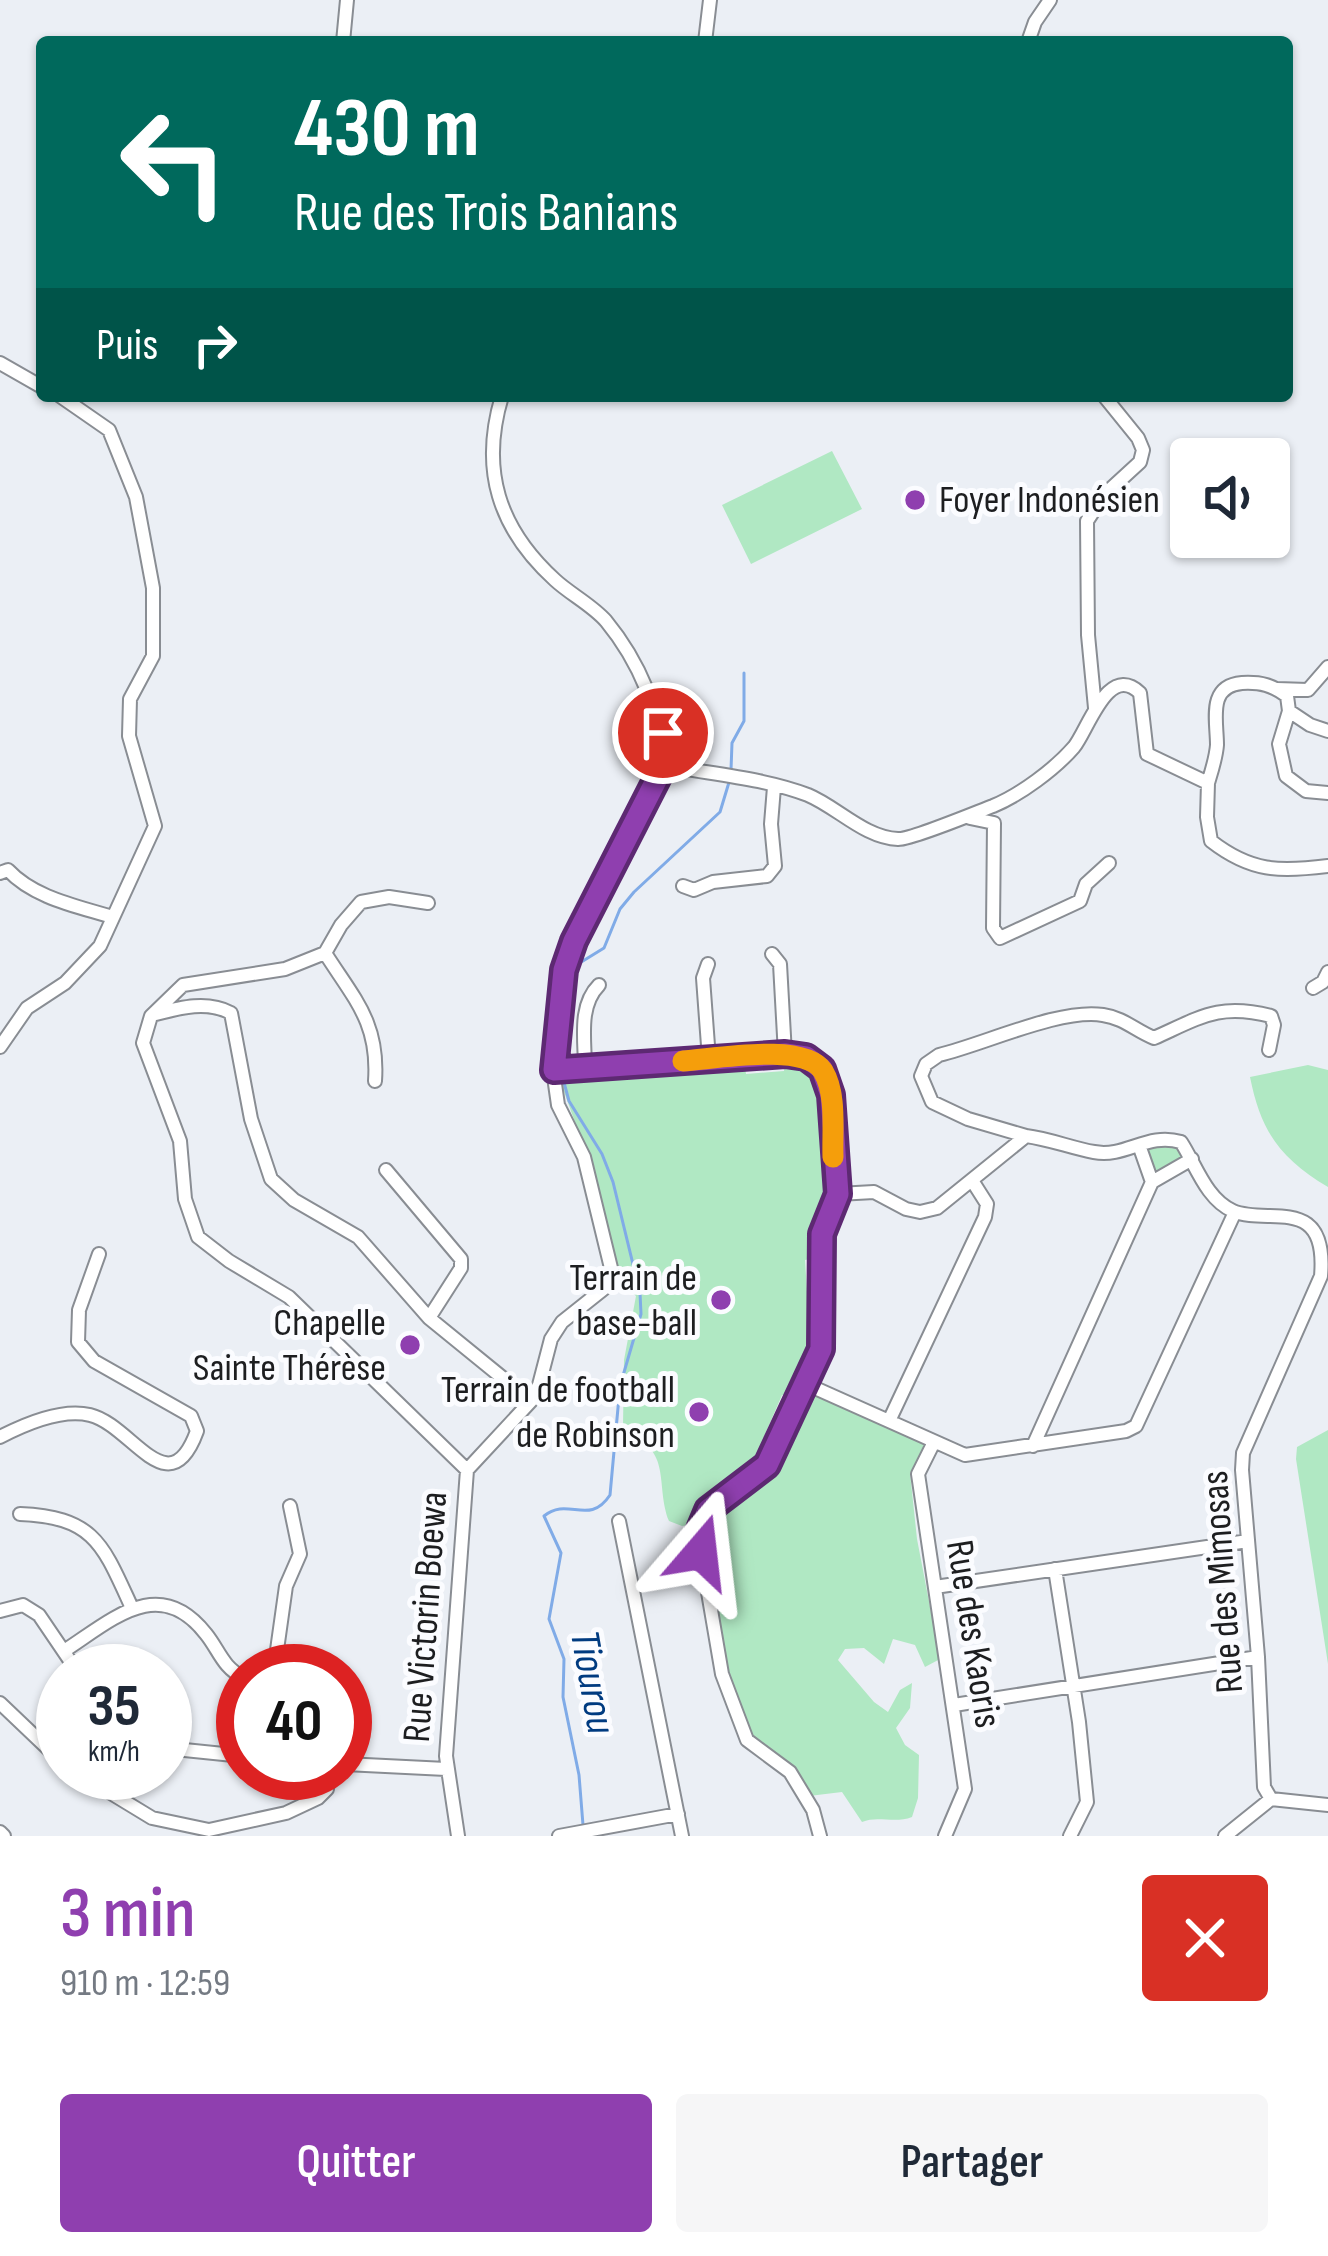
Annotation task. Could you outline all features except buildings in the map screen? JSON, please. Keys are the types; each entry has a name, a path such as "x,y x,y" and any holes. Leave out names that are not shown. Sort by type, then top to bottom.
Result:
{"street":[{"path":"706,36 710,0"},
{"path":"1030,36 1050,0"},
{"path":"343,36 345,6"},
{"path":"0,363 36,384"},
{"path":"0,1047 27,1007 64,983 100,946 155,826 129,736 130,699 153,656 153,588 136,497 109,430 69,402"},
{"path":"500,402 492,429 491,473 502,506 517,536 554,579 605,620 646,686 663,733 664,765 807,795 868,830 899,840 1004,801 1076,745 1095,708 1112,689 1123,685 1134,687 1142,703 1147,754 1208,783"},
{"path":"1095,708 1088,635 1087,521 1104,495 1140,462 1143,450 1109,402"},
{"path":"1277,689 1307,690 1328,667"},
{"path":"1328,793 1306,791 1286,776 1280,744 1289,711 1287,696 1264,682 1234,683 1222,689 1216,700 1216,746 1208,783 1211,841 1235,860 1261,869 1328,866"},
{"path":"1289,711 1328,730"},
{"name":"Rue Victorin Boewa","path":"458,1836 446,1769 467,1470 531,1401 551,1339 582,1303 607,1286 611,1268 584,1157 558,1105 558,1010 570,952 664,765"},
{"path":"683,886 694,890 713,882 767,876 775,866 774,787"},
{"path":"956,818 985,818 994,823 993,928 1000,938 1080,902 1086,884 1109,863"},
{"path":"0,873 8,870 50,898 112,917"},
{"path":"428,903 389,897 361,902 325,953 285,968 183,985 151,1016 143,1043 180,1141 185,1199 198,1237 289,1297 467,1470"},
{"path":"325,953 363,1011 377,1046 375,1082"},
{"path":"772,954 780,964 785,1054"},
{"path":"708,964 703,977 709,1059"},
{"path":"1313,988 1324,982 1328,972"},
{"path":"586,1068 585,1014 590,995 599,985"},
{"path":"151,1016 180,1007 216,1005 231,1012 251,1119 272,1179 294,1200 358,1237 428,1318 531,1401"},
{"path":"806,1384 965,1455 1136,1426 1235,1212 1211,1195 1181,1142 1166,1137 1096,1153 1027,1136 968,1119 932,1102 920,1076 926,1064 939,1055 1065,1016 1088,1014 1128,1022 1154,1038 1206,1014 1239,1008 1271,1016 1269,1050"},
{"path":"560,1070 785,1054 806,1057 822,1069 831,1095 838,1194 822,1234 821,1349 767,1465 720,1497 708,1510 698,1534 722,1674 747,1740 790,1772 813,1810 820,1836"},
{"path":"838,1194 874,1192 920,1212 950,1201 1027,1136"},
{"path":"1139,1144 1152,1182"},
{"path":"1033,1445 1152,1182 1192,1159"},
{"path":"386,1170 461,1259 428,1318"},
{"path":"889,1421 985,1217 987,1204 973,1182"},
{"name":"Rue des Mimosas","path":"1235,1212 1285,1214 1306,1221 1318,1234 1326,1256 1322,1276 1243,1453 1264,1786 1271,1798"},
{"path":"0,1437 51,1418 88,1414 105,1421 160,1463 186,1456 197,1431 191,1416 94,1361 78,1342 79,1310 99,1254"},
{"name":"Rue des Kaoris","path":"934,1442 918,1474 965,1789 945,1836"},
{"path":"278,1644 286,1586 300,1554 290,1506"},
{"path":"20,1514 56,1515 78,1523 97,1542 132,1609"},
{"path":"619,1520 682,1836"},
{"path":"935,1587 1248,1541"},
{"path":"1055,1569 1087,1802 1070,1836"},
{"path":"75,1644 148,1604 184,1610 216,1651"},
{"path":"0,1612 22,1606 39,1615 59,1644"},
{"path":"954,1705 1258,1657"},
{"path":"0,1702 36,1739"},
{"path":"372,1765 446,1769"},
{"path":"1225,1836 1271,1798 1328,1804"},
{"path":"122,1800 152,1818 209,1830 286,1813 312,1800"},
{"path":"559,1836 678,1814"}],"green space":[{"path":"832,451 862,509 751,564 722,505"},
{"path":"800,1063 813,1069 823,1083 830,1198 815,1229 815,1258 805,1260 809,1323 819,1327 819,1342 793,1398 782,1395 763,1439 773,1444 760,1464 694,1524 682,1526 669,1521 657,1459 641,1441 626,1435 623,1426 624,1360 636,1296 616,1278 592,1169 559,1078 745,1067 746,1074 784,1071 785,1064"},
{"path":"1308,1065 1328,1070 1328,1187 1275,1142 1250,1077"},
{"path":"1148,1144 1178,1145 1182,1159 1153,1172"},
{"path":"812,1393 921,1441 927,1448 910,1473 940,1659 925,1667 915,1645 893,1639 884,1664 864,1648 845,1649 838,1660 888,1712 900,1690 912,1683 910,1708 896,1728 905,1745 919,1755 918,1798 912,1817 905,1819 862,1822 842,1792 809,1796 749,1735 728,1677 705,1548 708,1532 724,1507 779,1456"},
{"path":"1328,1430 1328,1664 1296,1459 1297,1447"}],"waterway":[{"name":"Tiourou","path":"731,770 732,743 744,721 744,673"},
{"name":"Tiourou","path":"563,1065 578,964 604,948 620,909 634,892 720,812 730,779"},
{"name":"Tiourou","path":"562,1075 569,1101 602,1154 613,1182 641,1314 620,1386 610,1495 594,1509 561,1509 544,1516 561,1553 549,1619 564,1659 563,1697 579,1775 583,1825"}],"slow traffic":[{"path":"683,1061 785,1054 806,1057 822,1069 831,1095 833,1157"}],"place":[{"name":"Foyer Indonésien","path":"915,500"},
{"name":"Terrain de base-ball","path":"721,1300"},
{"name":"Chapelle Sainte Thérèse","path":"410,1345"},
{"name":"Terrain de football de Robinson","path":"699,1412"}],"route":[{"path":"663,733 664,765 574,941 564,970 554,1070 785,1054 806,1057 822,1069 831,1095 838,1194 822,1234 821,1349 767,1465 708,1510 698,1534 701,1552"}]}
